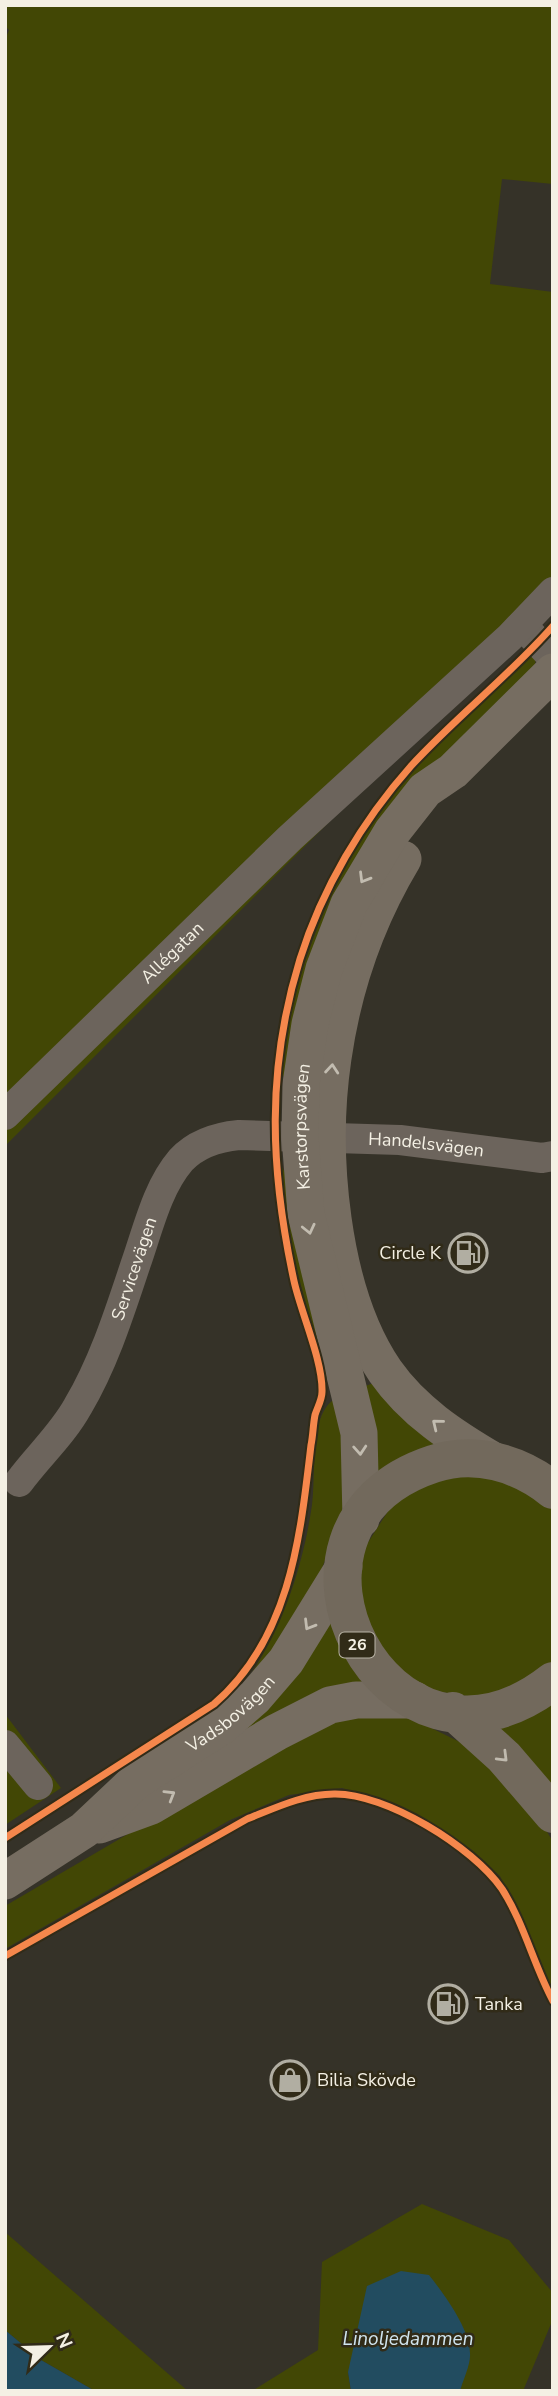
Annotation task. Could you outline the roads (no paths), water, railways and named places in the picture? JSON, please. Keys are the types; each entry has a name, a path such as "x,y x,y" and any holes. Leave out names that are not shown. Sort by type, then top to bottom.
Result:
{"highway":[{"name":"26","path":"530,1473 456,1459 418,1469 386,1490 361,1519 344,1567 346,1615 357,1645 376,1671 415,1700 453,1712 489,1711 524,1700 553,1681"},
{"name":"26","path":"453,1712 504,1758 553,1815"}],"main road":[{"name":"Karstorpsvägen","path":"530,1473 457,1440 413,1404 385,1371 368,1340 348,1285 301,1084 310,1024 324,969 349,904 392,832 425,790 453,771 553,672"},
{"name":"Karstorpsvägen","path":"314,1137 306,1214 359,1433 361,1519"},
{"name":"Vadsbovägen","path":"5,1881 85,1830 136,1781 213,1733 255,1698 286,1661 344,1567"},
{"name":"Vadsbovägen","path":"85,1830 151,1806 276,1732 330,1705 356,1700 415,1700"}],"street":[{"name":"Allégatan","path":"5,1115 290,838 522,625 553,592"},
{"path":"522,625 553,658"},
{"name":"Servicevägen","path":"19,1482 78,1407 121,1310 154,1210 183,1159 198,1147 225,1136 314,1137"},
{"name":"Handelsvägen","path":"314,1137 400,1140 542,1158 553,1156"},
{"path":"5,1745 38,1785"}],"water":[{"name":"Linoljedammen","path":"401,2271 429,2275 449,2302 466,2333 470,2357 460,2391 351,2391 348,2372 367,2286"},
{"path":"5,2330 41,2360 95,2391 5,2391"}],"place":[{"name":"Circle K","path":"468,1253"},
{"name":"Tanka","path":"448,2004"},
{"name":"Bilia Skövde","path":"290,2080"}]}
